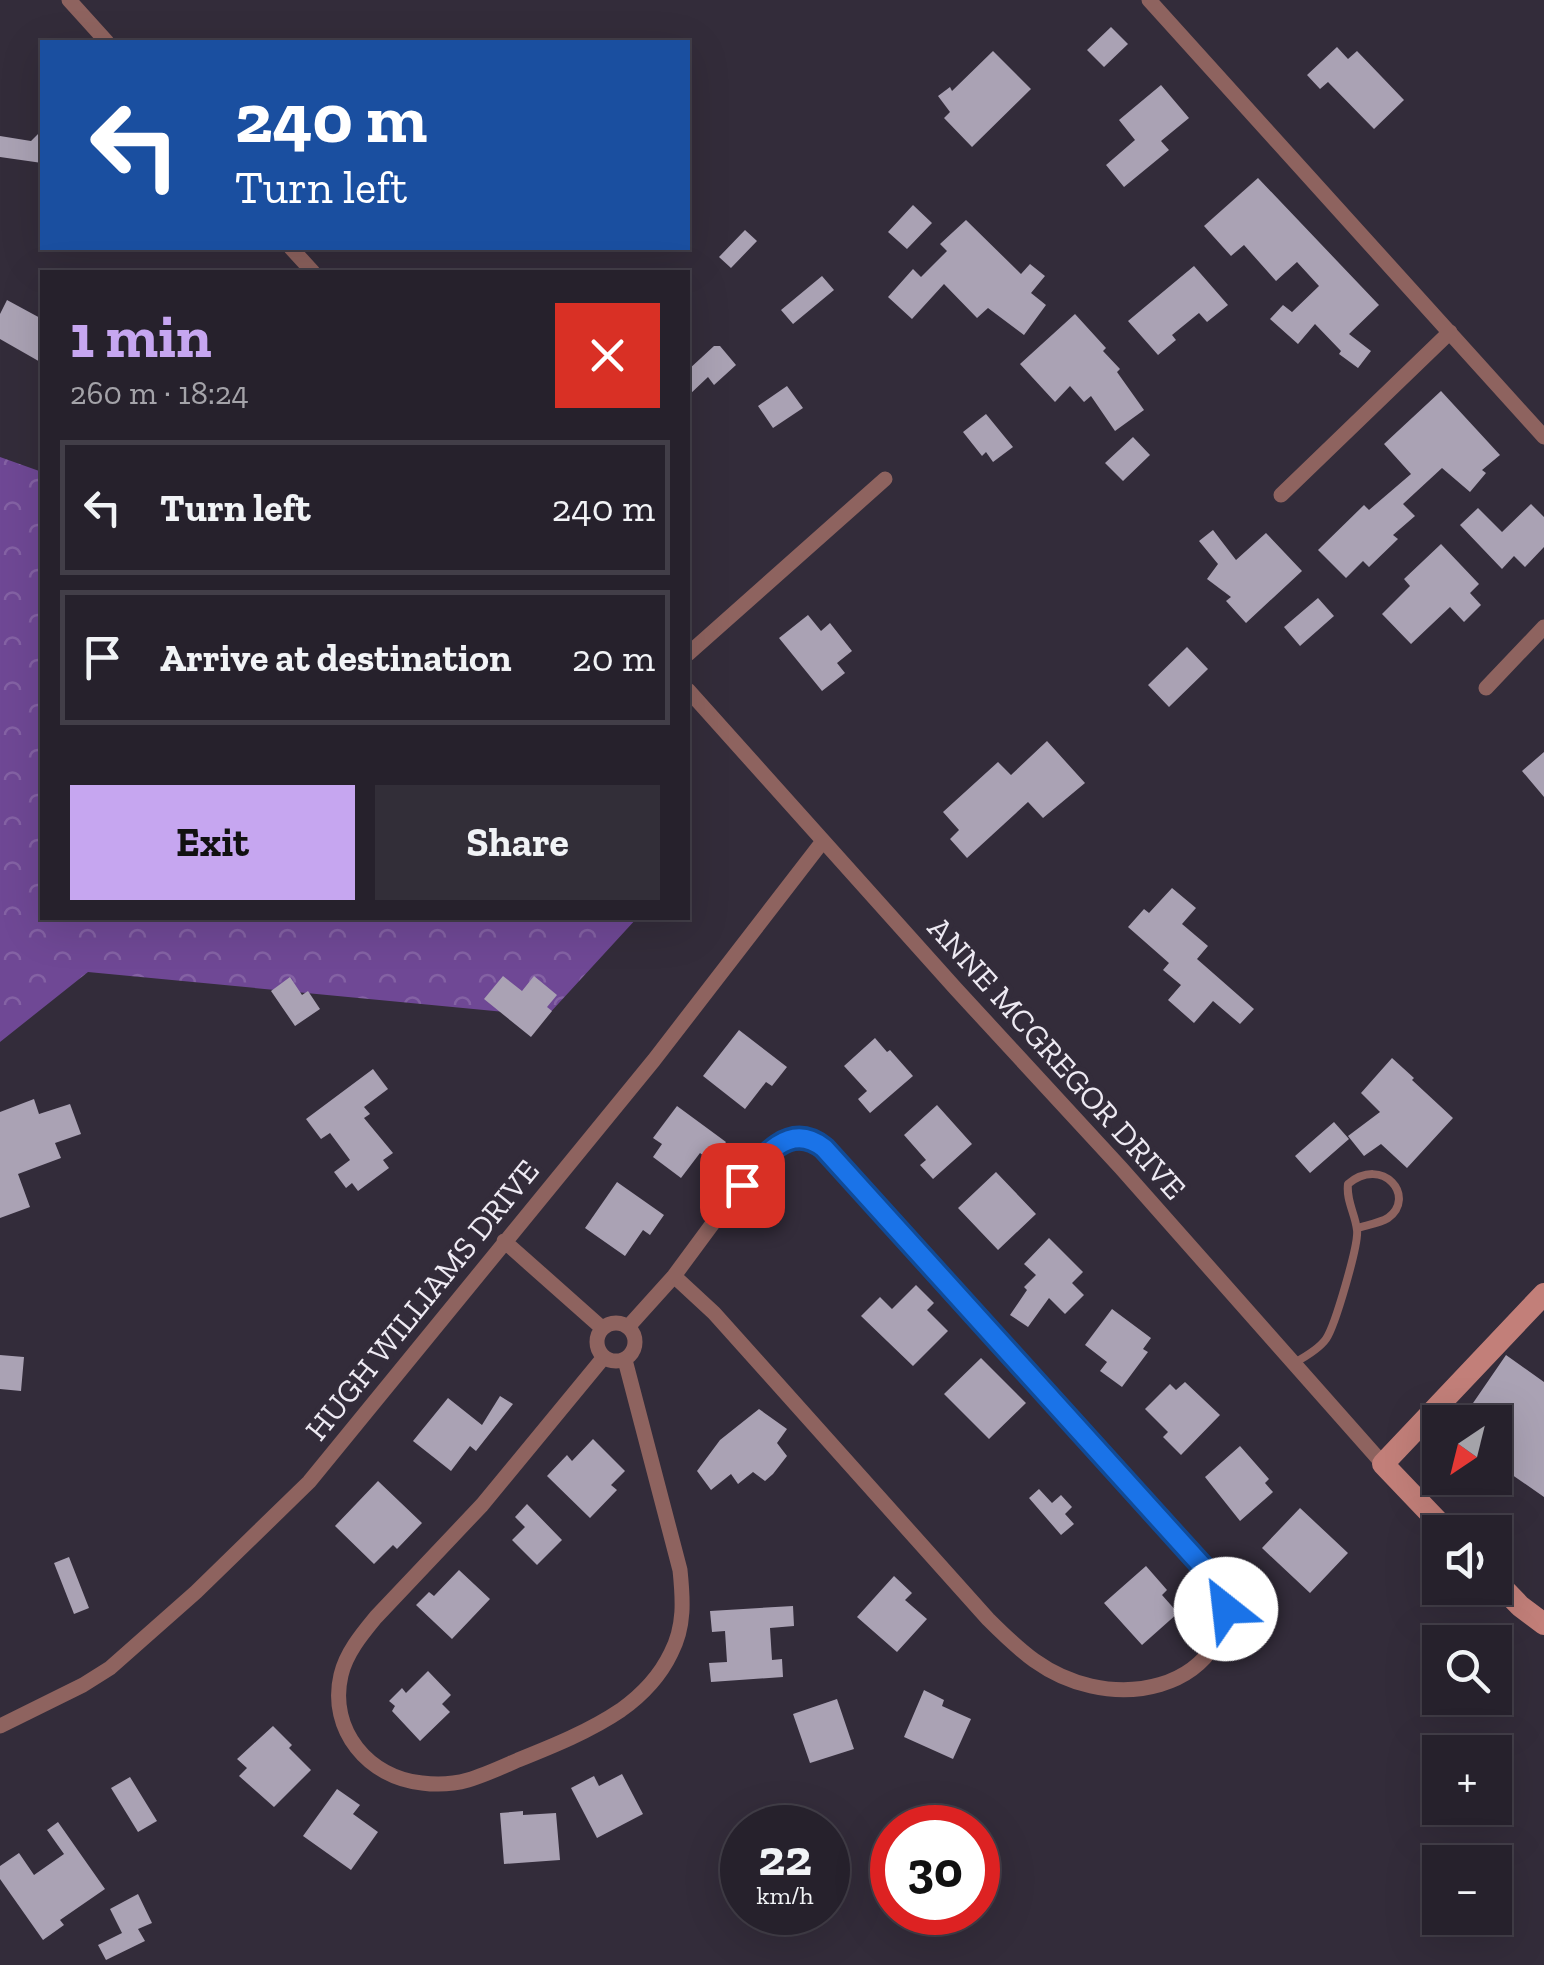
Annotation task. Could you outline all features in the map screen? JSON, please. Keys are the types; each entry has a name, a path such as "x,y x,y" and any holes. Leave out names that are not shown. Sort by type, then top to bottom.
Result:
{"street":[{"path":"69,0 105,40"},
{"path":"1149,0 1544,438"},
{"path":"292,250 311,270"},
{"path":"1281,495 1450,332"},
{"path":"690,652 886,479"},
{"path":"1486,688 1544,627"},
{"name":"ANNE MCGREGOR DRIVE","path":"690,692 1384,1464"},
{"name":"HUGH WILLIAMS DRIVE","path":"0,1726 110,1668 196,1592 309,1482 654,1060 823,842"},
{"path":"628,1327 674,1276 764,1154 789,1141 815,1141 1214,1579 1226,1609 1222,1632 1213,1648 1180,1678 1148,1688 1089,1686 1038,1666 988,1619 714,1313 674,1276"},
{"path":"504,1242 602,1328"},
{"path":"1432,1515 1384,1464 1543,1298"},
{"path":"620,1323 633,1333 634,1349 625,1360 616,1362 600,1352 597,1340 602,1328 620,1323"},
{"path":"604,1357 482,1505 376,1616 347,1660 339,1694 346,1728 352,1744 386,1772 418,1783 467,1781 560,1743 619,1712 638,1697 672,1653 681,1626 680,1570 625,1360"},
{"path":"1512,1598 1544,1624"}],"lane":[{"path":"1294,1363 1326,1339 1351,1263 1358,1236 1346,1196 1348,1184 1358,1175 1370,1172 1386,1176 1397,1186 1396,1210 1386,1219 1357,1228"}],"green space":[{"path":"0,457 40,471 40,920 635,920 547,1016 88,972 0,1042"}],"building":[{"path":"1111,27 1128,44 1104,67 1087,50"},
{"path":"1337,47 1348,59 1357,51 1404,100 1374,129 1328,82 1320,89 1307,75"},
{"path":"993,51 1031,89 972,147 944,118 950,112 938,96 950,87 952,91"},
{"path":"1161,85 1189,118 1161,141 1169,150 1124,187 1106,165 1135,140 1119,120"},
{"path":"40,132 40,163 0,157 0,136 31,141"},
{"path":"1258,178 1379,305 1349,334 1371,351 1358,368 1339,354 1341,351 1315,324 1298,344 1270,319 1283,305 1292,312 1319,286 1297,262 1276,281 1244,245 1231,256 1204,226"},
{"path":"913,205 932,223 907,249 888,232"},
{"path":"966,220 1021,274 1030,264 1045,276 1031,293 1046,305 1024,335 988,308 977,318 944,284 912,319 888,297 913,269 921,277 947,251 940,244"},
{"path":"745,230 757,241 731,268 719,257"},
{"path":"1194,266 1228,305 1207,322 1199,313 1172,335 1176,340 1158,355 1128,321"},
{"path":"822,276 834,290 793,324 781,310"},
{"path":"7,300 40,318 40,362 0,339 0,314"},
{"path":"1075,314 1106,348 1103,351 1120,369 1117,372 1144,410 1115,431 1091,396 1084,402 1070,386 1055,402 1020,364"},
{"path":"714,346 720,346 736,365 714,385 708,377 690,394 690,368"},
{"path":"787,386 803,408 773,428 758,406"},
{"path":"1441,391 1500,455 1482,470 1486,473 1470,492 1442,468 1403,504 1415,516 1393,535 1398,539 1369,567 1363,561 1346,578 1318,550 1364,505 1369,510 1411,474 1384,444"},
{"path":"986,414 1013,447 993,462 986,452 982,456 963,432"},
{"path":"1133,437 1150,455 1123,481 1105,463"},
{"path":"1531,504 1544,517 1544,547 1525,567 1514,556 1502,569 1460,525 1478,508 1502,532"},
{"path":"1213,530 1236,560 1266,533 1302,571 1246,623 1226,601 1231,597 1207,579 1218,564 1199,541"},
{"path":"1441,544 1479,584 1470,593 1481,605 1464,622 1450,607 1411,644 1382,614 1410,586 1404,579"},
{"path":"1318,598 1334,616 1300,646 1284,627"},
{"path":"808,615 821,631 830,623 852,651 837,663 845,673 822,691 779,638"},
{"path":"1187,647 1208,669 1169,707 1148,685"},
{"path":"1047,741 1085,783 1043,818 1028,802 967,858 950,839 959,830 943,812 998,762 1011,775"},
{"path":"1544,752 1544,797 1522,771"},
{"path":"1172,888 1196,908 1182,924 1208,946 1197,959 1254,1009 1240,1024 1213,1001 1194,1023 1168,1000 1181,985 1163,970 1169,963 1128,927 1144,909 1149,913"},
{"path":"503,976 522,991 534,976 557,995 547,1007 552,1011 531,1037 484,999"},
{"path":"290,977 302,995 308,991 320,1009 295,1026 271,991"},
{"path":"739,1030 787,1067 772,1086 766,1082 745,1109 703,1076"},
{"path":"875,1038 913,1076 870,1113 858,1099 867,1091 844,1066"},
{"path":"1392,1058 1453,1118 1407,1168 1381,1144 1364,1156 1348,1136 1380,1112 1361,1093"},
{"path":"373,1069 388,1089 364,1107 370,1114 364,1118 393,1153 383,1160 389,1168 358,1191 352,1183 346,1188 334,1172 350,1160 330,1133 321,1139 306,1119"},
{"path":"34,1099 39,1114 70,1104 81,1134 55,1143 61,1158 18,1174 30,1207 0,1218 0,1112"},
{"path":"937,1105 972,1144 933,1179 920,1165 926,1160 904,1135"},
{"path":"677,1106 726,1142 711,1162 700,1153 681,1178 653,1157 662,1144 653,1138"},
{"path":"1334,1122 1349,1139 1310,1173 1295,1156"},
{"path":"996,1172 1036,1214 998,1250 958,1208"},
{"path":"617,1182 664,1215 650,1235 643,1230 625,1256 585,1228"},
{"path":"1049,1238 1083,1272 1072,1283 1084,1295 1065,1314 1049,1298 1028,1327 1010,1315 1027,1290 1024,1287 1036,1275 1024,1264"},
{"path":"916,1285 934,1303 927,1310 948,1331 913,1366 861,1316 880,1297 892,1309"},
{"path":"1112,1309 1151,1338 1143,1349 1148,1352 1122,1387 1100,1371 1107,1362 1085,1345"},
{"path":"0,1355 24,1357 21,1391 0,1389"},
{"path":"1506,1355 1544,1382 1544,1497 1512,1475 1512,1405 1472,1405"},
{"path":"981,1358 1026,1403 989,1439 944,1394"},
{"path":"1185,1382 1220,1415 1181,1455 1163,1437 1168,1432 1145,1409 1170,1384 1176,1390"},
{"path":"500,1396 513,1404 476,1451 470,1446 451,1471 413,1441 448,1398 482,1425"},
{"path":"759,1409 787,1429 777,1443 787,1456 765,1481 753,1472 738,1484 731,1474 711,1490 697,1471 720,1440"},
{"path":"593,1439 625,1471 611,1485 617,1490 590,1518 547,1476 567,1455 572,1461"},
{"path":"1240,1446 1269,1479 1265,1483 1273,1492 1240,1521 1205,1477"},
{"path":"378,1481 422,1523 397,1549 393,1545 374,1564 335,1526"},
{"path":"1039,1489 1052,1503 1061,1495 1072,1507 1065,1514 1074,1524 1061,1535 1029,1498"},
{"path":"527,1504 562,1540 537,1565 512,1540 525,1527 515,1517"},
{"path":"1300,1508 1348,1553 1310,1593 1262,1548"},
{"path":"69,1557 89,1608 74,1614 54,1563"},
{"path":"1146,1566 1167,1590 1162,1595 1178,1613 1142,1645 1104,1603"},
{"path":"459,1570 490,1599 452,1639 416,1605 429,1592 434,1596"},
{"path":"894,1576 912,1593 905,1600 927,1619 897,1652 857,1617"},
{"path":"793,1606 794,1626 770,1628 772,1660 782,1659 783,1677 711,1682 709,1663 727,1662 725,1631 712,1632 710,1611"},
{"path":"428,1671 451,1695 442,1704 450,1712 420,1741 392,1711 395,1706 389,1701 402,1688 406,1693"},
{"path":"924,1690 944,1700 942,1706 971,1719 953,1759 904,1737"},
{"path":"837,1699 854,1749 810,1763 793,1714"},
{"path":"273,1726 311,1770 274,1807 239,1776 247,1768 237,1759"},
{"path":"622,1774 643,1814 597,1838 571,1788 594,1776 599,1786"},
{"path":"130,1777 157,1821 138,1832 111,1788"},
{"path":"337,1789 360,1805 353,1814 378,1832 351,1870 303,1836"},
{"path":"523,1811 523,1815 556,1813 560,1860 504,1864 500,1813"},
{"path":"58,1822 105,1889 60,1920 64,1925 43,1940 0,1879 0,1866 19,1853 34,1875 64,1854 47,1830"},
{"path":"138,1894 152,1923 138,1929 145,1941 106,1960 98,1945 122,1933 110,1909"}],"route":[{"path":"742,1185 772,1148 806,1139 824,1148 1214,1579 1226,1609"}]}
